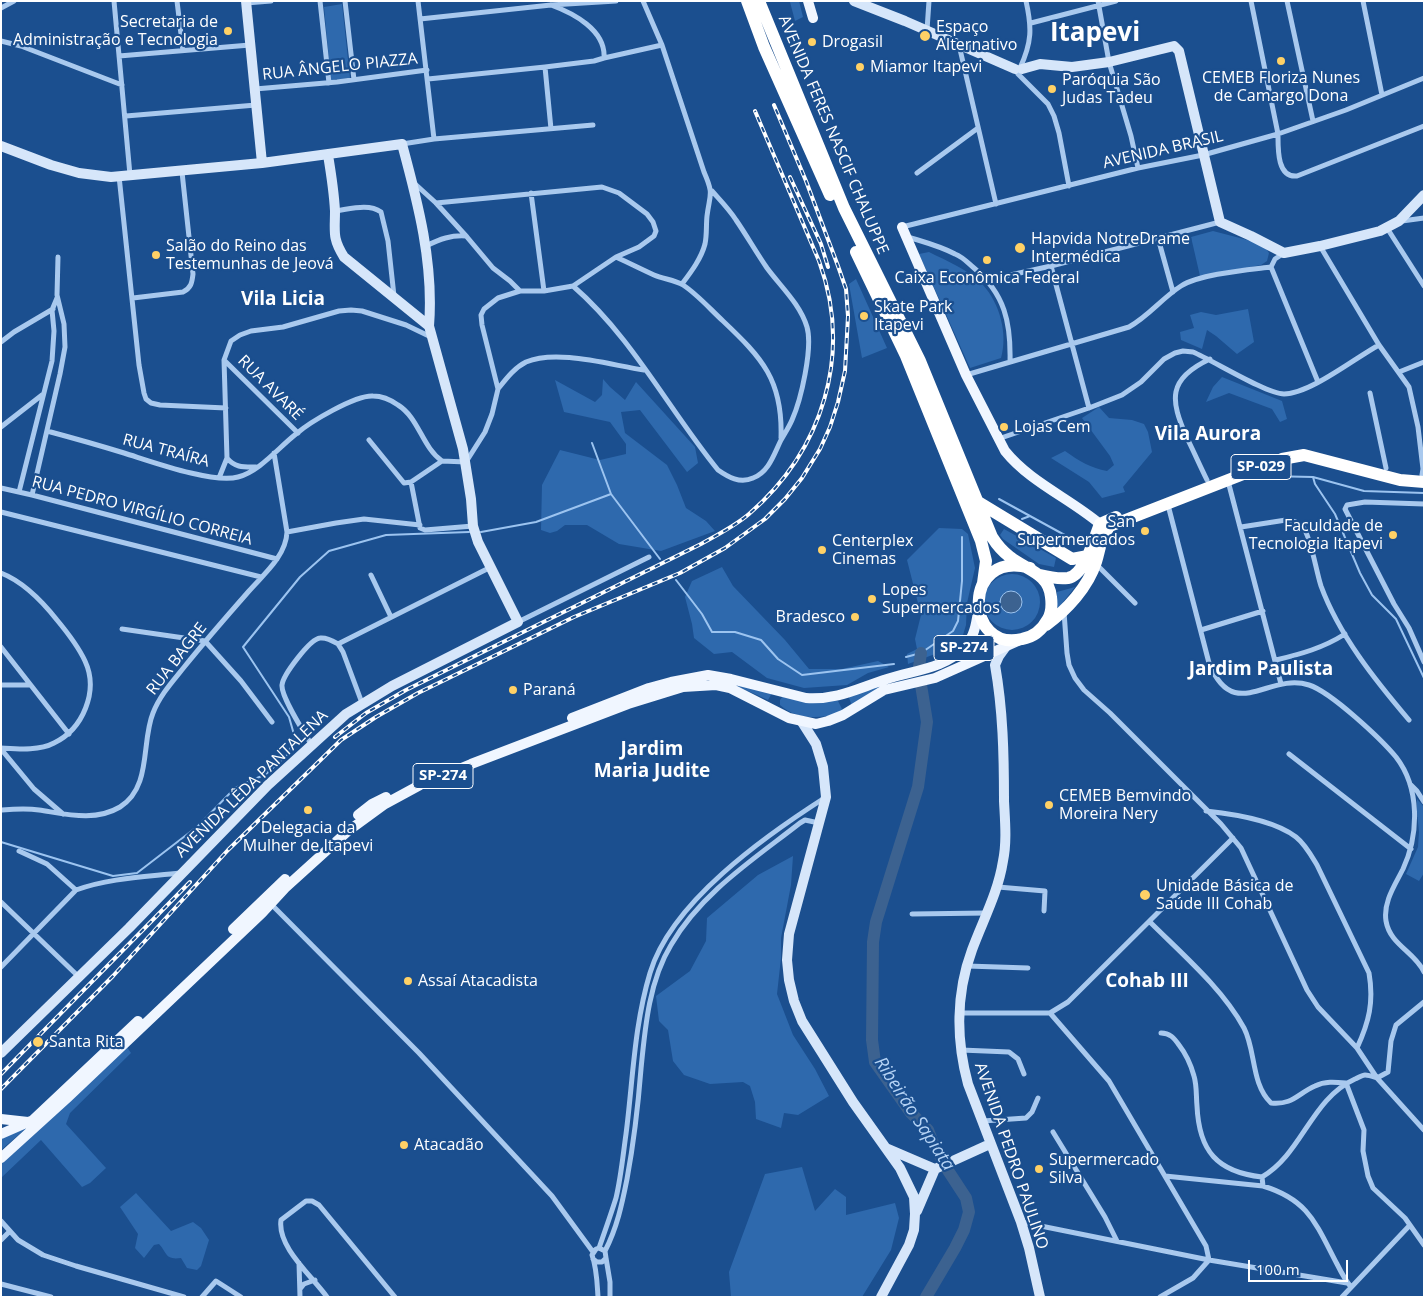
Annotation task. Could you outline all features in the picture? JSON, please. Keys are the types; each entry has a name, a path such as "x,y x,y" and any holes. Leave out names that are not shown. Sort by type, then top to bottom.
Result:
{"highway":[{"name":"AVENIDA FERES NASCIF CHALUPPE","path":"747,1 764,47 834,206 906,356 981,541 986,561 983,582"},
{"name":"AVENIDA FERES NASCIF CHALUPPE","path":"759,1 844,208 920,361 992,537 998,546 1011,558 1035,572"},
{"name":"SP-029","path":"1103,527 1207,480 1294,448 1304,447 1318,450 1423,478"},
{"name":"SP-029","path":"1103,527 1168,504 1282,459 1304,455 1400,480 1423,478"},
{"path":"978,502 1072,559 1092,559"},
{"path":"1092,559 1068,578 1054,578 1020,566 1000,568 983,582 977,602 982,622 989,630 1013,643 1028,638 1064,612 1076,597 1092,559 1103,527"},
{"path":"1035,572 1047,583 1052,600 1050,617 1044,626"}],"main road":[{"path":"808,1 812,18"},
{"path":"902,227 966,375 998,439 1012,460 1103,527"},
{"name":"SP-274","path":"1,1134 33,1120 178,983 280,883 336,833 377,800 450,766 600,707 671,682 708,675 790,694 817,698 837,697 890,678 930,669 951,658 966,646 972,638 978,612"},
{"name":"SP-274","path":"1,1158 66,1099 304,870 348,831 385,804 420,785 568,726 683,687 716,685 730,688 778,713 802,722 816,724 828,722 843,715 884,690 936,678 1013,643"},
{"path":"778,713 776,706 778,699 780,696 790,694"},
{"path":"837,697 845,701 846,706 843,715"},
{"path":"1,1119 28,1122"}],"street":[{"path":"1,8 14,1"},
{"path":"114,1 131,176"},
{"path":"177,1 183,51"},
{"path":"262,163 246,2 271,1"},
{"path":"320,1 329,83"},
{"path":"345,1 354,80"},
{"path":"418,1 434,140"},
{"path":"420,19 531,4 551,5 616,1"},
{"path":"573,286 606,319 718,470 735,479 744,481 760,474 771,461 792,421 801,391 808,354 808,330 804,318 796,305 768,269 736,219 712,191 662,46 643,1"},
{"path":"854,1 867,3 1019,70 1048,104 1054,116 1069,186"},
{"path":"927,30 929,1"},
{"path":"1019,70 1029,48 1031,23 1026,1"},
{"path":"1031,23 1098,3 1116,1"},
{"path":"1251,1 1278,134 1278,148 1282,168 1286,174 1297,176 1424,126"},
{"path":"1287,1 1313,121"},
{"path":"1363,1 1382,95"},
{"path":"1098,3 1109,62 1132,136 1138,168"},
{"path":"551,5 573,15 594,31 602,40 604,58"},
{"path":"1,41 21,46 122,85"},
{"path":"958,44 996,204"},
{"path":"119,56 250,46"},
{"path":"428,79 594,61 662,46"},
{"path":"1019,70 1040,64 1072,67 1109,62 1174,46 1179,51 1220,222"},
{"path":"545,67 552,129"},
{"name":"RUA ÂNGELO PIAZZA","path":"255,89 329,83 427,70"},
{"name":"AVENIDA BRASIL","path":"902,227 1138,168 1203,155 1278,134 1424,78"},
{"path":"126,116 256,105"},
{"path":"1,146 51,165 80,173 99,176 131,176 262,163 434,140 592,125"},
{"path":"917,173 978,128"},
{"path":"402,144 426,246 431,304 429,326 466,462 473,526 478,542 518,622"},
{"path":"328,155 335,211 335,238 344,256 429,326"},
{"path":"133,298 183,292 189,289 192,283 193,274 182,172"},
{"path":"120,176 139,365 146,399 151,403 160,405 226,408"},
{"path":"412,182 436,203 467,236 493,268 520,291"},
{"path":"436,203 590,188 611,189 648,214 653,222 656,231 650,241 616,257 573,286 544,291 520,291 498,298 484,309 482,325 498,389"},
{"path":"682,284 702,254 712,191"},
{"path":"531,193 544,291"},
{"path":"1318,382 1271,267 1275,259 1284,253 1380,231 1399,221 1424,196"},
{"path":"335,211 366,207 378,209 381,212 384,220 394,296"},
{"path":"1399,221 1424,218"},
{"path":"988,280 1051,266 1220,222 1284,253"},
{"path":"1386,228 1424,286"},
{"path":"426,246 448,236 467,236"},
{"path":"907,237 956,254 988,280 1007,315 1010,336 1010,362"},
{"path":"1158,238 1173,292"},
{"path":"1320,246 1379,345 1409,387 1421,455 1423,478"},
{"path":"32,495 65,347 64,324 57,295 58,257"},
{"path":"616,257 655,275 682,284 744,340 765,366 777,396 781,419 781,441"},
{"path":"1051,266 1089,408"},
{"path":"966,375 1130,327 1141,320 1173,292 1182,286 1203,278 1271,267"},
{"path":"19,492 52,360 54,330 52,310 57,295"},
{"path":"1,342 14,332 60,307"},
{"path":"218,478 227,458 224,360 231,341 240,335 282,328 339,311 362,311 406,325 432,338"},
{"path":"998,439 1122,395 1141,382 1164,359 1183,351 1193,352 1262,387 1283,394 1296,392 1318,382 1379,345"},
{"path":"466,462 484,432 492,414 498,389 512,371 524,363 540,358 570,358 644,370"},
{"name":"RUA AVARÉ","path":"224,360 298,433"},
{"path":"1207,480 1180,422 1174,400 1182,379 1189,371 1210,360"},
{"path":"1399,372 1424,362"},
{"path":"1370,393 1386,468"},
{"path":"1,427 43,394"},
{"name":"RUA TRAÍRA","path":"47,431 166,466 218,478 238,477 258,467 298,433 358,398 373,396 384,398 399,405 411,416 432,451 442,461"},
{"path":"369,440 401,481 407,484 442,461 466,462"},
{"name":"RUA BAGRE","path":"1,810 20,809 63,815 93,816 107,813 122,806 133,795 140,781 152,715 164,691 277,559 287,541 274,453"},
{"path":"227,458 238,466 258,467"},
{"path":"1228,480 1281,684"},
{"path":"411,482 420,528 425,530 473,526"},
{"name":"RUA PEDRO VIRGÍLIO CORREIA","path":"1,488 277,559"},
{"path":"1424,504 1365,502 1347,505 1345,509 1394,604 1409,628 1424,662"},
{"path":"1168,504 1214,676 1228,690 1244,694 1281,684 1301,683 1312,686 1345,709 1394,755 1405,772 1415,819 1414,834 1404,867 1393,887 1387,906 1386,920 1391,936 1400,947 1416,960 1424,972"},
{"name":"RUA PEDRO VIRGÍLIO CORREIA","path":"1,512 261,577"},
{"path":"287,532 336,522 364,519 420,525"},
{"path":"1241,527 1293,520 1304,528 1321,585 1345,634 1378,681 1409,720"},
{"name":"AVENIDA LÊDA PANTALENA","path":"1,1053 80,977 268,785 346,714 392,686 649,557"},
{"path":"1092,559 1135,603"},
{"path":"338,644 490,567"},
{"path":"1,573 24,586 45,605 66,632 85,662 90,690 87,704 79,722 68,734 54,744 41,748 1,749"},
{"path":"371,575 391,617"},
{"path":"1201,630 1263,611"},
{"path":"1064,612 1067,653 1069,665 1075,678 1084,690 1110,713 1241,848 1294,966 1318,1008 1357,1048 1377,1078 1424,1130"},
{"path":"122,629 205,641 272,722"},
{"path":"1276,660 1319,648 1345,634"},
{"path":"311,744 289,706 283,693 282,685 295,663 313,640 328,639 338,644 343,652 362,703"},
{"name":"AVENIDA PEDRO PAULINO","path":"1013,643 999,656 995,665 1004,731 1005,852 998,887 967,966 961,990 961,1050 968,1084 1021,1222 1040,1297"},
{"path":"1,647 68,734"},
{"path":"1,685 30,685"},
{"path":"802,722 816,744 823,767 826,797 789,934 787,960 789,980 794,1001 802,1021 853,1102 900,1168 914,1197 914,1230 909,1245 882,1297"},
{"path":"1,749 34,789 63,815"},
{"path":"1289,754 1411,849"},
{"path":"1409,784 1417,791 1424,802"},
{"path":"593,1252 599,1248 618,1187 626,1136 636,1031 650,972 665,940 698,895 746,854 826,797"},
{"path":"1206,811 1269,824 1297,838 1307,849 1317,865 1369,973 1372,992 1370,1012 1366,1028 1357,1048"},
{"path":"610,1297 610,1282 605,1251 614,1235 636,1133 645,1030 657,975 671,945 704,901 800,823 805,820 819,823"},
{"path":"960,1014 1050,1013 1068,1002 1233,838"},
{"path":"19,851 48,864 76,890"},
{"path":"1,967 76,890 90,885 183,872"},
{"path":"998,887 1045,891 1044,911"},
{"path":"1,902 80,977"},
{"path":"270,904 419,1053 552,1196 593,1252 598,1297"},
{"path":"912,914 988,913"},
{"path":"1150,922 1225,999 1245,1030 1260,1086 1265,1098 1271,1103 1286,1103 1324,1082 1346,1083"},
{"path":"967,966 1028,968"},
{"path":"1161,1033 1167,1033 1173,1037 1184,1051 1189,1062 1194,1076 1200,1128 1207,1148 1213,1157 1230,1168 1262,1177 1272,1171 1290,1153 1318,1111 1346,1083 1365,1075 1377,1078 1388,1072 1391,1042 1396,1026 1424,1002"},
{"path":"1050,1013 1109,1081 1206,1246 1209,1260"},
{"path":"961,1050 1009,1052 1018,1059 1024,1074"},
{"path":"1346,1083 1364,1130 1363,1151 1368,1176 1373,1188 1410,1225 1424,1245"},
{"path":"983,1121 1026,1118 1032,1112 1038,1098"},
{"path":"1053,1132 1105,1217 1117,1241"},
{"path":"915,1214 936,1168 990,1144"},
{"path":"886,1148 936,1168"},
{"path":"1165,1176 1263,1186 1279,1190 1294,1199 1317,1225 1349,1285"},
{"path":"1262,1177 1263,1186"},
{"path":"328,1297 298,1262 283,1238 280,1229 281,1220 306,1201 312,1201 319,1205 395,1297"},
{"path":"1,1222 18,1240 43,1255 184,1297"},
{"path":"1021,1222 1209,1260 1349,1285"},
{"path":"1342,1297 1349,1285 1410,1225"},
{"path":"1,1240 10,1231"},
{"path":"599,1248 605,1251"},
{"path":"593,1259 597,1262 602,1262 606,1258"},
{"path":"1160,1297 1193,1278 1209,1260"},
{"path":"298,1262 300,1297"},
{"path":"300,1289 304,1284 314,1280"},
{"path":"202,1297 216,1281 241,1297"},
{"path":"1,1284 51,1297"}],"shaded area":[{"path":"799,1 803,17 795,21 790,2"},
{"path":"342,4 350,78 331,80 324,7"},
{"path":"1213,231 1263,244 1269,253 1267,261 1261,265 1200,276 1191,237"},
{"path":"929,252 958,266 983,285 989,293 998,310 1003,329 1004,339 1001,358 970,368 919,254"},
{"name":"Skate Park Itapevi","path":"856,279 887,348 862,358 849,284"},
{"path":"1248,309 1254,342 1237,354 1207,330 1202,349 1181,340 1180,332 1194,328 1190,315 1201,312 1216,315"},
{"path":"1222,377 1282,401 1287,419 1280,422 1272,409 1229,393 1206,402 1213,387"},
{"path":"603,379 625,400 636,382 695,447 698,463 687,472 640,410 621,412 625,433 667,465 686,508 706,521 715,531 661,551 619,544 587,525 565,525 557,531 550,533 541,530 542,485 560,450 600,460 626,454 626,444 610,422 564,412 555,380 595,402 602,395"},
{"path":"1099,407 1109,418 1132,420 1144,424 1148,432 1152,452 1123,487 1125,492 1102,498 1089,482 1051,458 1065,451 1085,464 1101,470 1107,471 1114,465 1110,456 1082,418"},
{"path":"939,528 962,529 968,534 975,568 967,603 966,625 963,635 958,642 946,650 908,664 907,654 917,649 915,639 921,615 907,560"},
{"path":"1004,529 1056,558 1054,567 1039,564 1003,539 1000,535"},
{"path":"722,567 733,586 785,640 809,669 842,669 878,661 889,667 868,673 847,685 804,688 767,678 732,652 714,654 694,638 685,597 692,581"},
{"path":"1006,574 1018,574 1028,578 1036,586 1040,602 1036,618 1028,626 1018,630 1006,630 996,626 988,618 984,608 984,596 988,586 996,578"},
{"path":"1075,587 1055,612 1057,592"},
{"path":"1011,591 1019,594 1022,602 1019,610 1011,613 1003,610 1000,602 1003,594"},
{"path":"888,682 852,706 848,695"},
{"path":"730,683 772,693 768,700"},
{"path":"783,696 834,700 838,701 842,709 840,713 824,716 801,716 786,710 780,705 780,700"},
{"path":"1417,799 1424,807 1424,873 1419,881 1406,874 1418,847"},
{"path":"793,856 791,885 781,938 777,994 793,1035 815,1069 829,1096 798,1115 784,1113 781,1128 756,1119 755,1102 750,1086 743,1082 710,1084 684,1075 673,1061 668,1030 659,1021 656,996 690,971 706,941 707,918 758,875"},
{"path":"127,1047 131,1053 70,1113 66,1124 106,1168 90,1183 82,1187 41,1140 1,1178 1,1163"},
{"path":"30,1125 1,1150 1,1139"},
{"path":"802,1167 815,1211 835,1189 846,1197 846,1215 895,1203 899,1218 891,1250 862,1297 731,1297 729,1272 765,1174"},
{"path":"136,1193 171,1231 193,1222 201,1228 209,1240 201,1266 197,1270 187,1268 181,1258 167,1256 159,1244 154,1245 144,1258 135,1248 138,1234 120,1207"}],"waterway":[{"path":"481,532 536,522 611,494 592,443"},
{"path":"1267,476 1313,477 1364,491 1424,493"},
{"path":"1313,477 1315,484 1335,514 1360,573 1372,595 1396,619 1424,678"},
{"path":"611,494 660,559"},
{"path":"999,499 1030,516"},
{"path":"1022,519 1030,516 1072,539"},
{"path":"1,842 113,876 137,873 198,826 235,788 266,774 287,755 295,738 289,717 243,647 300,577 329,551 386,535 469,532"},
{"path":"906,657 921,653 953,631 958,621 962,581 962,537"},
{"path":"676,580 702,614 712,632 735,632 761,640 778,659 802,675 894,664"},
{"name":"Ribeirão Sapiata","path":"919,667 921,653"},
{"name":"Ribeirão Sapiata","path":"921,685 927,722 918,787 876,922 873,942 872,1040 875,1062 911,1113 928,1130 949,1172 966,1198 969,1212 964,1230 955,1248 926,1297"}],"railway":[{"path":"1,1089 113,976 228,850 341,740 418,693 574,617 680,573 725,548 765,519 802,478 820,449 838,402 845,371 848,316 846,289 806,181 774,105"},
{"path":"335,737 366,713 406,690 726,530 749,514 775,489 796,461 813,430 824,398 831,365 833,331 829,296 819,261 755,111"},
{"path":"790,177 821,244 828,267"},
{"path":"1,1074 190,882"}],"place":[{"name":"Secretaria de Administração e Tecnologia","path":"228,31"},
{"name":"Espaço Alternativo","path":"925,36"},
{"name":"Drogasil","path":"812,42"},
{"name":"CEMEB Floriza Nunes de Camargo Dona","path":"1281,61"},
{"name":"Miamor Itapevi","path":"860,67"},
{"name":"Paróquia São Judas Tadeu","path":"1052,89"},
{"name":"Hapvida NotreDrame Intermédica","path":"1020,248"},
{"name":"Salão do Reino das Testemunhas de Jeová","path":"156,255"},
{"name":"Caixa Econômica Federal","path":"987,260"},
{"name":"Skate Park Itapevi","path":"864,316"},
{"name":"Lojas Cem","path":"1004,427"},
{"name":"San Supermercados","path":"1145,531"},
{"name":"Faculdade de Tecnologia Itapevi","path":"1393,535"},
{"name":"Centerplex Cinemas","path":"822,550"},
{"name":"Lopes Supermercados","path":"872,599"},
{"name":"Bradesco","path":"855,617"},
{"name":"Paraná","path":"513,690"},
{"name":"CEMEB Bemvindo Moreira Nery","path":"1049,805"},
{"name":"Delegacia da Mulher de Itapevi","path":"308,810"},
{"name":"Unidade Básica de Saúde III Cohab","path":"1145,895"},
{"name":"Assaí Atacadista","path":"408,981"},
{"name":"Santa Rita","path":"38,1042"},
{"name":"Atacadão","path":"404,1145"},
{"name":"Supermercado Silva","path":"1039,1169"}],"district":[{"name":"Itapevi","path":"1095,34"},
{"name":"Vila Licia","path":"283,300"},
{"name":"Vila Aurora","path":"1208,435"},
{"name":"Jardim Paulista","path":"1261,670"},
{"name":"Jardim Maria Judite","path":"652,761"},
{"name":"Cohab III","path":"1147,982"}]}
